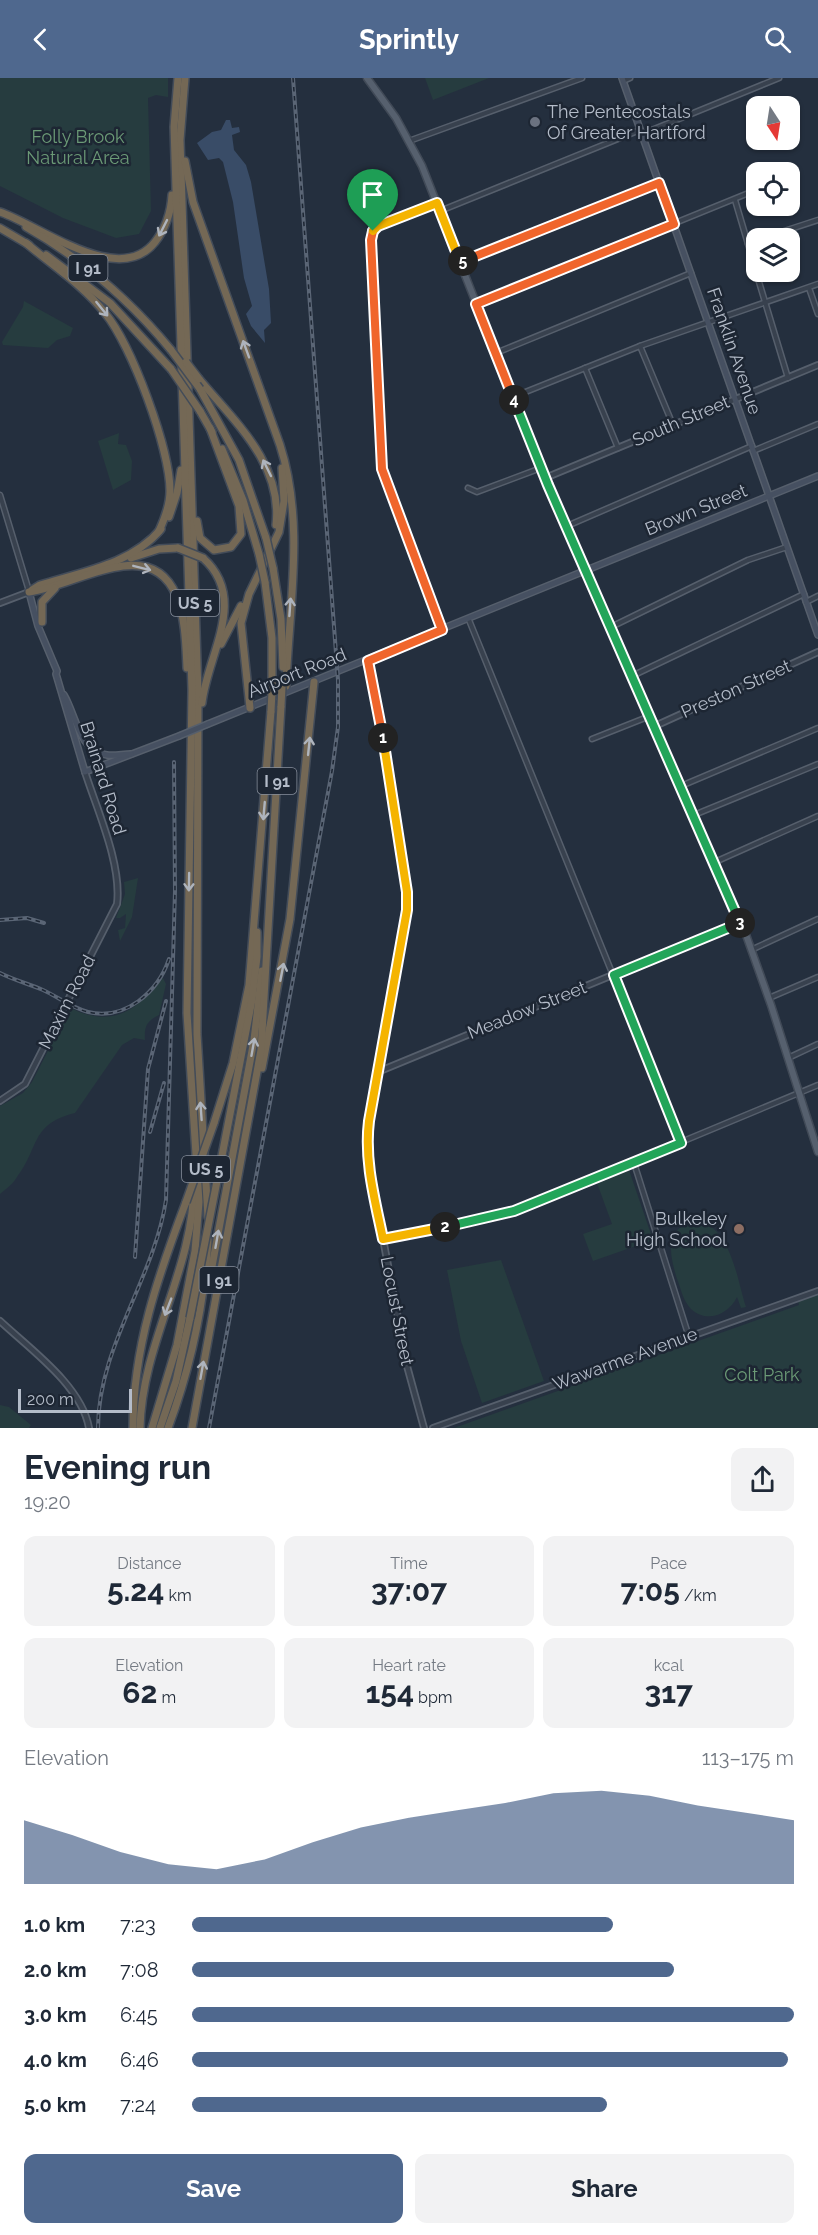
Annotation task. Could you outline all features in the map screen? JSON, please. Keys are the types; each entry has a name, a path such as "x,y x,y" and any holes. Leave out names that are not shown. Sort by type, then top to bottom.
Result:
{"highway":[{"name":"US 5","path":"168,1428 179,1398 201,1307 208,1229 197,1034 198,774 175,151 174,108 178,78"},
{"name":"US 5","path":"152,1428 174,1359 195,1251 199,1195 187,1013 192,718 180,140 186,78"},
{"path":"186,78 184,134 189,185 285,460 293,513 294,549 284,687"},
{"path":"0,212 93,255 115,259 136,256 156,241 168,218 175,151"},
{"name":"I 91","path":"0,212 47,239 82,264 130,305 171,347 200,389 242,469 266,538 273,568 281,626 284,687 263,1029 192,1428"},
{"name":"I 91","path":"0,228 67,269 111,303 171,369 201,411 238,486 259,554 272,638 271,711 255,918 242,1026 214,1123 145,1320 135,1380 133,1428"},
{"path":"26,243 89,294 116,327 133,359 168,473 169,501 159,531"},
{"path":"171,347 200,379 255,448 271,476 277,500 277,519 264,565"},
{"path":"215,656 264,565 279,532 284,491 280,456 265,405"},
{"path":"187,432 199,535 207,546 223,550 231,548 239,540 242,520 237,500 210,428"},
{"path":"108,564 139,550 159,531 170,514 178,490 187,432"},
{"path":"29,592 40,585 159,549 178,548 203,558 218,577 225,601 223,622 202,699 198,774"},
{"path":"29,592 126,566 150,570 168,582 177,594 182,609 192,718"},
{"path":"40,623 41,607 45,597 65,584"},
{"path":"249,594 241,629 250,708"},
{"path":"246,1132 254,1110 287,945 303,812 314,682"},
{"path":"179,1398 188,1381 198,1339 252,1051 273,859"},
{"path":"160,1428 176,1381 190,1318 253,991 258,942 255,918"},
{"path":"140,1428 148,1366 181,1272 189,1239 194,1200 194,1126"}],"main road":[{"path":"367,78 387,104 410,141 437,203 545,478 741,922 769,998 818,1152"},
{"name":"Franklin Avenue","path":"622,80 818,634"},
{"name":"Brown Street","path":"586,571 818,476"},
{"name":"Airport Road","path":"85,772 368,661 586,571"},
{"name":"Brainard Road","path":"29,592 57,671 85,772"},
{"path":"60,688 90,748 106,755 133,754"}],"street":[{"path":"410,141 582,78"},
{"path":"622,80 630,78"},
{"path":"440,211 779,78"},
{"path":"460,262 659,183"},
{"path":"476,304 746,195"},
{"path":"735,200 746,237"},
{"path":"437,203 378,226 371,240 382,469 442,630"},
{"path":"794,228 818,220"},
{"path":"496,353 691,273"},
{"path":"759,282 788,378"},
{"path":"513,397 640,346 818,284"},
{"path":"809,288 818,314"},
{"path":"640,346 673,425"},
{"name":"South Street","path":"545,478 818,365"},
{"path":"585,368 618,448"},
{"path":"566,526 752,448 818,424"},
{"path":"468,488 477,492 541,468"},
{"name":"Brainard Road","path":"0,495 29,592"},
{"path":"611,627 748,560 787,547"},
{"path":"0,603 29,592"},
{"path":"632,676 804,594"},
{"path":"807,602 818,596"},
{"path":"469,620 681,1143"},
{"name":"Preston Street","path":"655,726 818,652"},
{"name":"Locust Street","path":"368,661 373,677 407,892 405,931 367,1140 369,1166 407,1366 424,1428"},
{"path":"591,739 651,716"},
{"path":"681,786 818,728"},
{"path":"694,815 818,764"},
{"name":"Brainard Road","path":"85,772 115,868 118,892"},
{"path":"715,862 818,816"},
{"name":"Maxim Road","path":"0,1101 26,1084 111,917 118,892"},
{"path":"752,950 818,919"},
{"name":"Meadow Street","path":"379,1071 741,922"},
{"path":"769,998 818,977"},
{"path":"788,1058 818,1044"},
{"path":"383,1239 513,1212 818,1085"},
{"path":"634,1163 689,1337"},
{"name":"Wawarme Avenue","path":"433,1428 818,1291"},
{"path":"0,1321 74,1392 85,1411 89,1428"}],"green space":[{"name":"Folly Brook Natural Area","path":"0,78 168,78 168,97 156,95 148,98 151,211 139,234 116,238 63,218 0,186"},
{"path":"425,78 489,78 433,100"},
{"path":"24,301 73,328 70,336 57,340 48,348 3,345 2,342 23,307"},
{"path":"119,433 118,444 126,445 132,461 131,480 113,490 98,441"},
{"path":"138,878 132,917 120,941 118,930 125,928 126,914 116,918 125,894 124,882"},
{"path":"163,978 166,984 159,1015 147,1024 145,1040 134,1038 122,1045 75,1113 50,1123 43,1130 15,1180 0,1194 0,1106 23,1093 32,1082 70,1008 99,1017 122,1013 142,1000"},
{"path":"629,1170 653,1240 593,1261 583,1234 612,1224 597,1183"},
{"path":"694,1222 706,1224 724,1241 735,1268 746,1307 741,1308 737,1297 723,1312 704,1316 691,1309 686,1302 674,1270 671,1244 677,1230"},
{"path":"501,1260 544,1381 482,1403 461,1341 447,1270"},
{"name":"Colt Park","path":"818,1294 818,1428 454,1428 799,1305 798,1301"},
{"path":"0,1405 9,1407 31,1425 29,1428 0,1428"}],"water":[{"path":"226,120 230,120 232,128 239,127 240,132 232,135 234,150 246,165 251,182 269,289 271,323 264,330 265,343 251,326 246,314 252,306 244,278 233,202 223,162 219,158 208,160 197,143 212,132 221,130"}],"railway":[{"path":"209,1428 332,771 338,727 338,680 293,78"},
{"path":"98,1428 100,1398 107,1369 150,1258 160,1229 166,1200 175,891 174,762"},
{"path":"0,920 27,918 44,923"},
{"path":"0,973 43,990 82,1010 102,1014 127,1008 148,993 164,971 169,959"},
{"path":"135,1257 148,1069 166,1001"},
{"path":"150,1132 164,1083"}],"place":[{"name":"The Pentecostals Of Greater Hartford","path":"535,122"},
{"name":"Bulkeley High School","path":"739,1229"}],"route":[{"path":"659,183 674,224 476,304 548,485 741,922 614,975 681,1143 513,1212 383,1239 369,1166 367,1140 405,931 407,892 373,677 368,661 442,630 382,469 371,240 373,231 378,226 437,203 460,262 659,183"}]}
